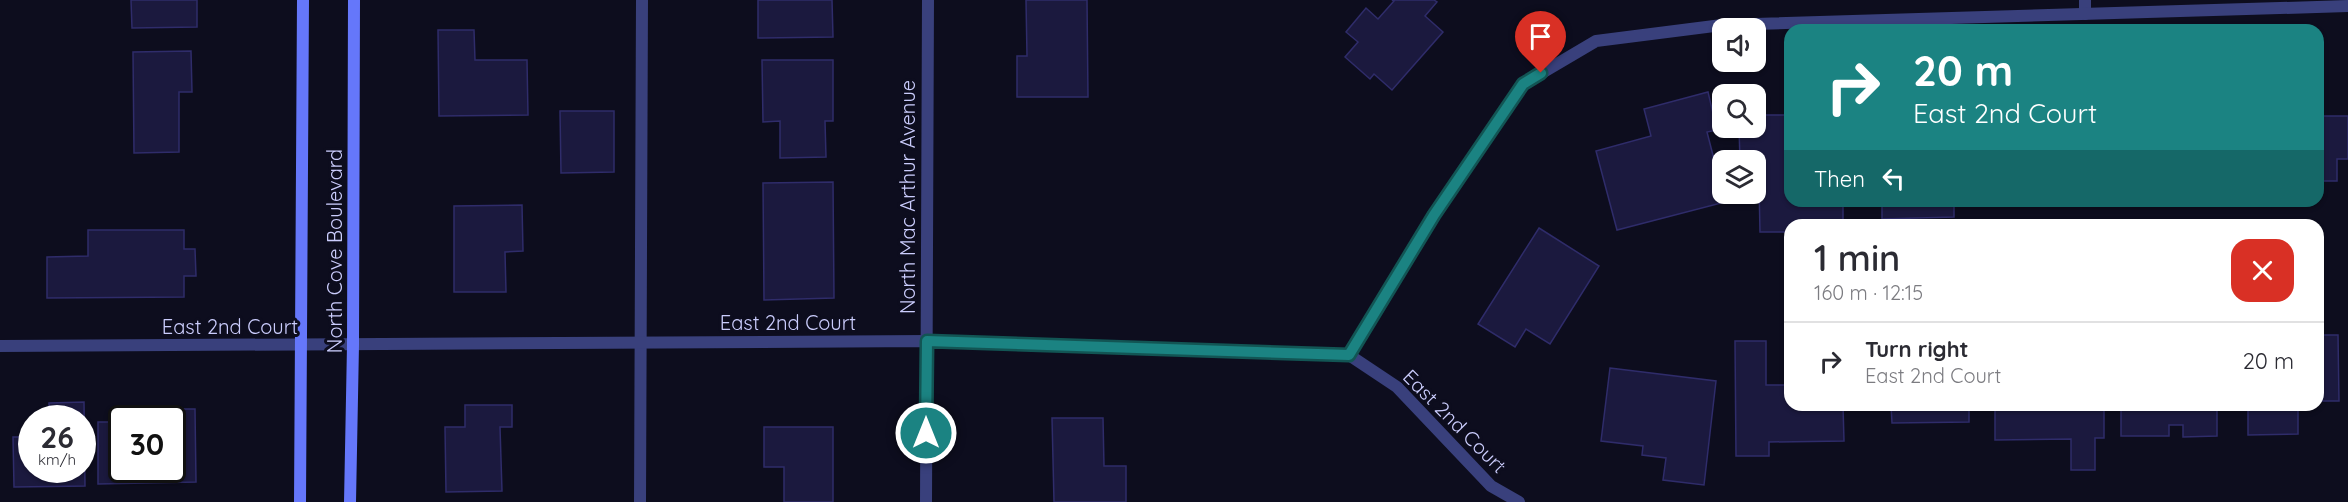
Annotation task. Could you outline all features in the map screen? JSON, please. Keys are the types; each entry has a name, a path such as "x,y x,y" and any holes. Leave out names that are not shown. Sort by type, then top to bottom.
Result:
{"street":[{"name":"North Cove Boulevard","path":"300,502 303,0"},
{"name":"North Cove Boulevard","path":"350,502 354,0"},
{"path":"640,502 642,0"},
{"name":"North Mac Arthur Avenue","path":"926,502 928,0"},
{"path":"2085,0 2085,14"},
{"path":"1349,355 1434,215 1523,84 1596,41 1722,25 2348,6"},
{"name":"East 2nd Court","path":"0,346 927,341 1349,355 1397,387 1491,486 1519,502"}],"building":[{"path":"131,0 197,0 197,27 132,28"},
{"path":"758,0 832,0 833,37 758,38"},
{"path":"1026,0 1087,0 1088,97 1017,97 1017,56 1027,56"},
{"path":"1392,0 1434,0 1437,2 1425,16 1443,32 1392,90 1374,74 1370,79 1345,57 1358,42 1346,32 1366,8 1378,19 1394,1"},
{"path":"438,30 474,30 475,60 527,60 528,115 439,116"},
{"path":"191,51 192,92 179,92 179,152 134,153 133,52"},
{"path":"762,60 833,60 833,121 825,121 826,157 780,158 780,121 763,122"},
{"path":"1708,92 1712,109 1712,131 1707,132 1712,151 1712,204 1717,204 1617,230 1596,151 1651,136 1644,109"},
{"path":"560,111 614,111 614,172 561,173"},
{"path":"1766,115 1784,115 1784,207 1843,207 1843,219 1784,219 1784,232 1760,232 1759,204 1766,204 1766,150 1740,150 1739,138 1766,138"},
{"path":"2324,116 2348,116 2348,159 2337,159 2337,181 2324,181"},
{"path":"833,182 834,298 764,300 763,183"},
{"path":"522,205 523,251 505,252 506,292 454,292 454,206"},
{"path":"1882,207 1954,207 1954,217 1882,219"},
{"path":"1539,228 1599,266 1550,344 1526,329 1515,347 1478,324"},
{"path":"88,230 184,230 184,249 195,249 196,276 184,276 184,297 47,298 47,257 88,256"},
{"path":"2324,335 2338,335 2339,401 2324,401"},
{"path":"1735,341 1766,341 1766,385 1784,385 1784,411 1843,411 1844,441 1769,442 1769,456 1736,456"},
{"path":"1610,368 1716,381 1704,485 1663,480 1666,458 1642,455 1643,446 1601,441"},
{"path":"84,402 84,405 49,405 49,403"},
{"path":"465,405 512,405 512,427 500,427 502,491 446,492 445,427 465,427"},
{"path":"186,409 195,409 196,482 186,482"},
{"path":"1891,411 1969,411 1969,422 1892,423"},
{"path":"1995,411 2104,411 2104,438 2095,438 2095,470 2071,470 2071,439 1995,440"},
{"path":"2121,411 2217,411 2217,436 2183,437 2183,425 2169,425 2169,436 2121,436"},
{"path":"2248,411 2298,411 2298,434 2248,435"},
{"path":"1052,418 1103,418 1104,466 1126,466 1126,502 1054,502"},
{"path":"98,422 108,422 108,483 147,483 98,484"},
{"path":"764,427 833,427 833,502 784,502 784,467 764,467"},
{"path":"13,437 18,437 18,483 85,483 85,486 14,487"}],"route":[{"path":"926,433 927,341 1349,355 1434,215 1523,84 1541,73"}]}
